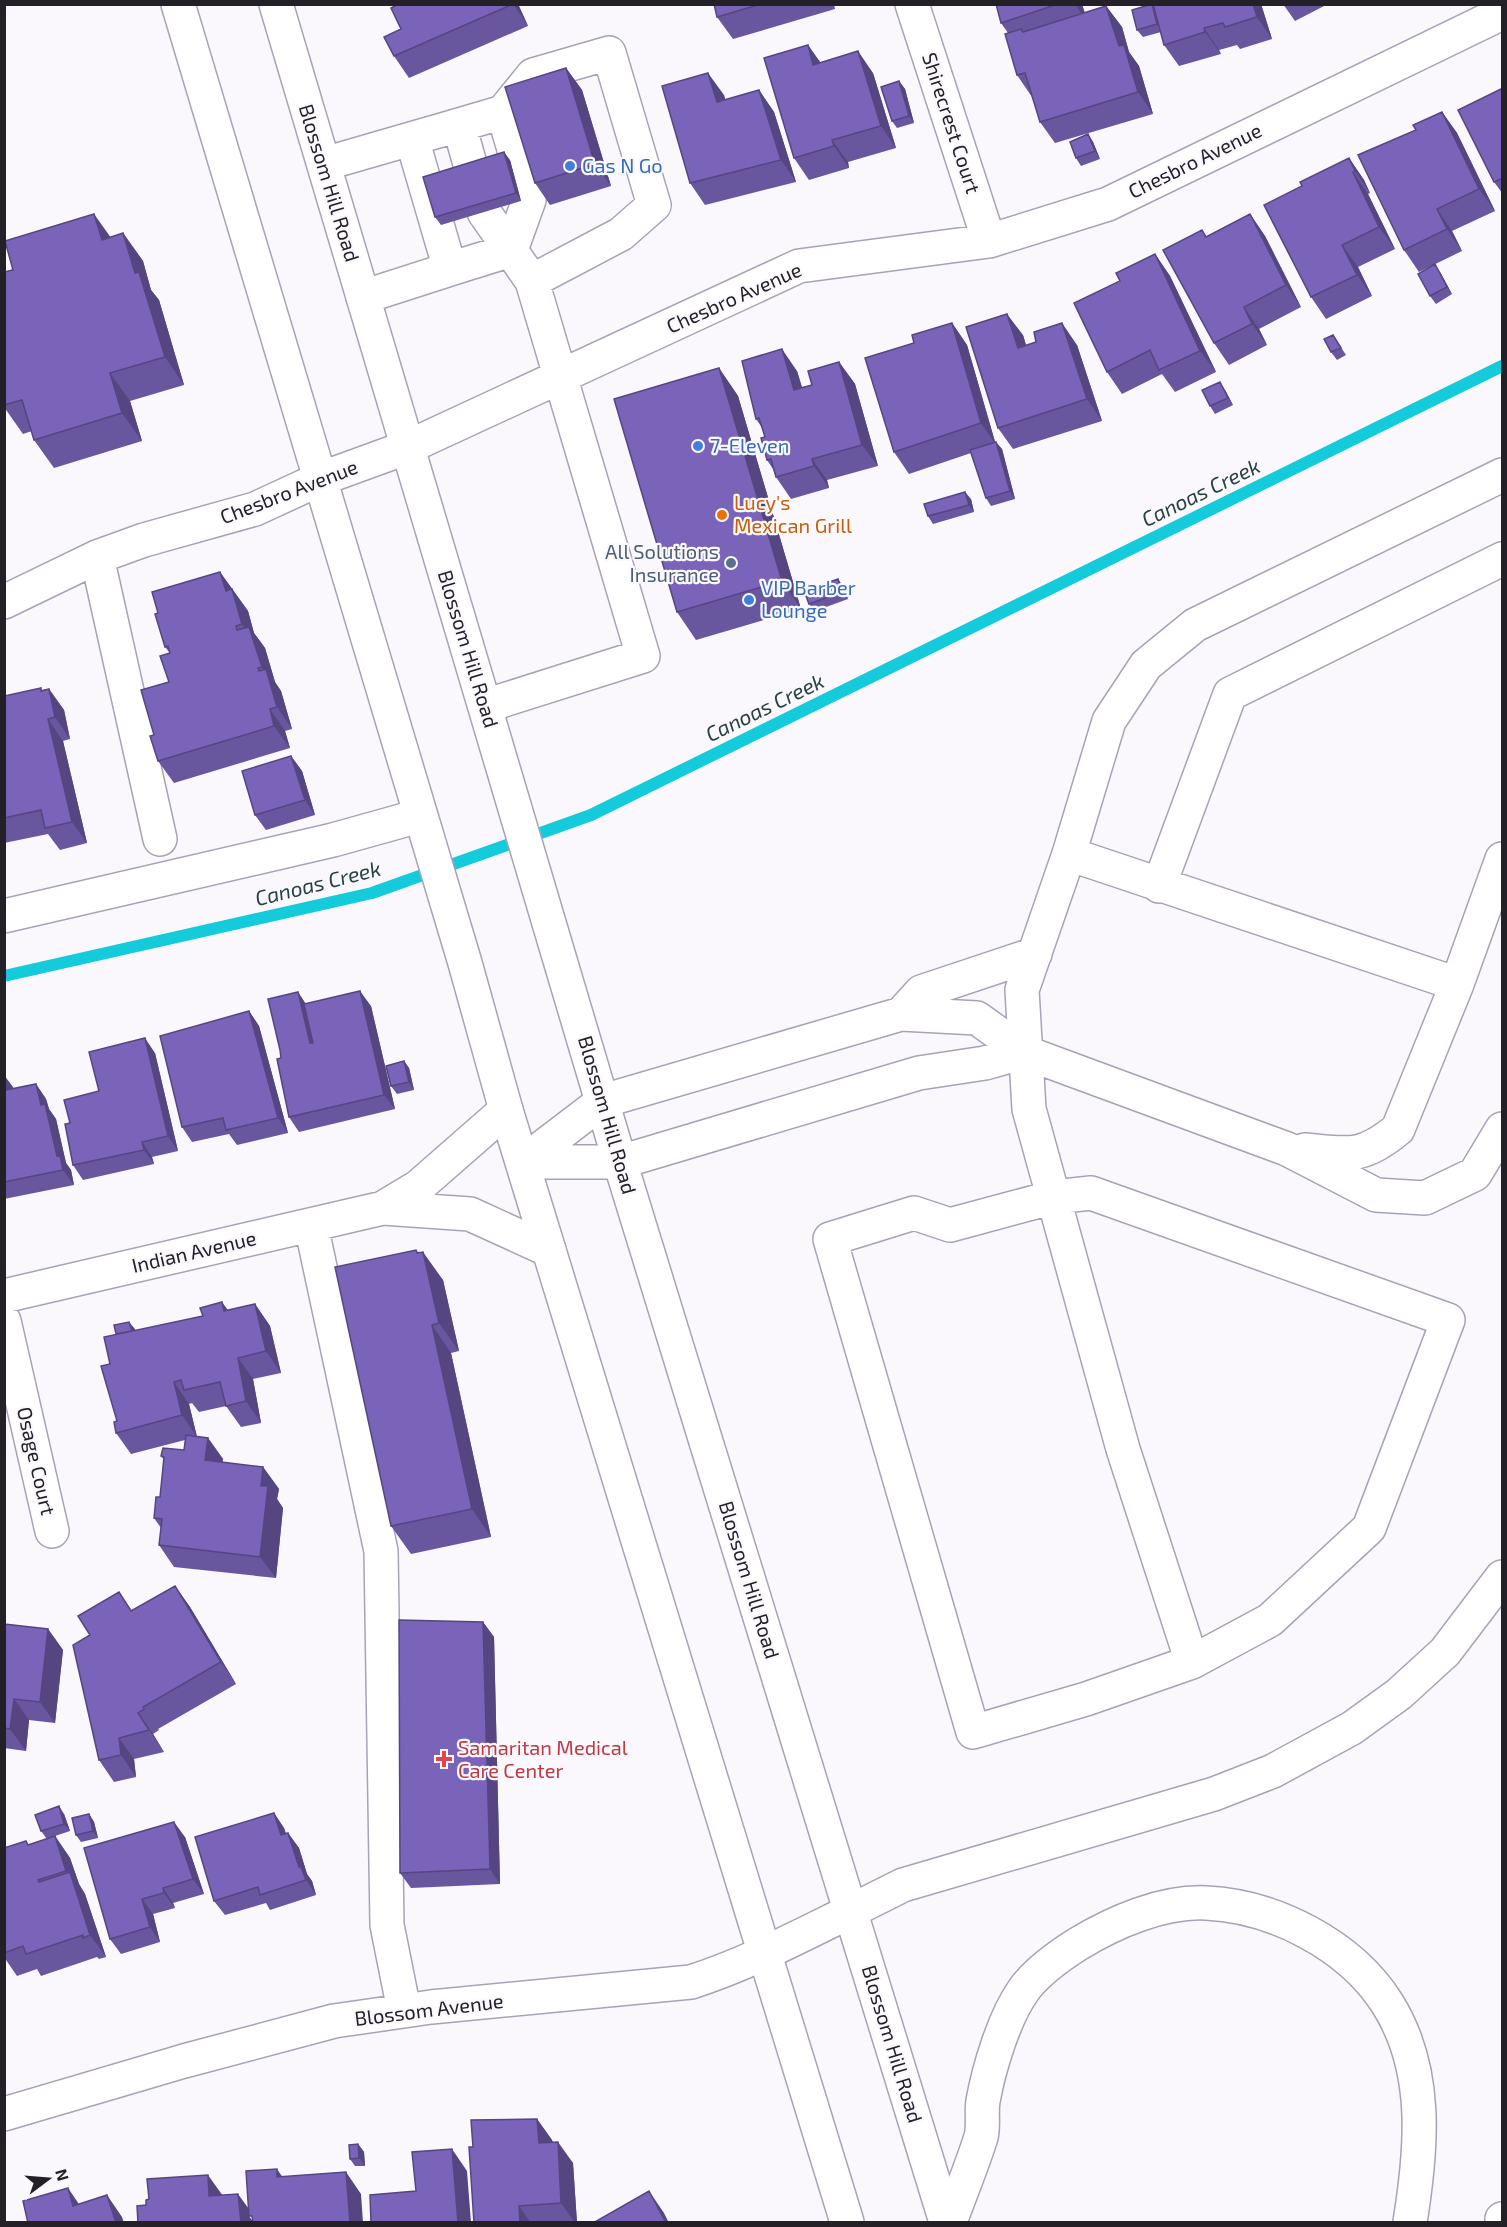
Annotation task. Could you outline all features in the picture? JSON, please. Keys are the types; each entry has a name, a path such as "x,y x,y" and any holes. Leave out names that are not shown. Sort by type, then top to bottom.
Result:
{"main road":[{"path":"178,4 506,1110 847,2223"},
{"name":"Blossom Hill Road","path":"276,4 620,1162 948,2223"},
{"name":"Shirecrest Court","path":"912,4 989,241"},
{"name":"Chesbro Avenue","path":"4,602 97,557 144,540 255,508 320,479 408,447 799,266 989,241 1108,204 1503,13"},
{"path":"324,164 503,112 533,75 609,53 654,206 621,234 532,281"},
{"path":"503,112 529,200 511,250"},
{"path":"459,125 472,171"},
{"path":"412,138 450,269"},
{"path":"484,212 532,281 643,656 485,706"},
{"path":"363,297 511,250"},
{"path":"1192,1662 1123,1449 1029,1109 1022,990 1069,854 1109,722 1146,665 1195,625 1503,475"},
{"path":"97,557 160,839"},
{"path":"1160,886 1230,694 1503,559"},
{"path":"4,916 421,821"},
{"path":"1069,854 1457,984"},
{"path":"1287,1149 1353,1155 1379,1145 1398,1129 1457,984 1503,859"},
{"path":"901,1014 921,992 1035,954"},
{"path":"523,1162 603,1101 901,1014 976,1018 1024,1052 1287,1149 1376,1195 1425,1198 1475,1174 1503,1130"},
{"path":"523,1162 620,1162 918,1073 985,1063 1024,1052"},
{"name":"Indian Avenue","path":"383,1208 427,1180 506,1110"},
{"path":"1091,1193 1448,1320 1369,1528 1270,1620 1192,1662 1086,1699 973,1732 830,1239 914,1213 950,1225 1054,1197 1091,1193"},
{"name":"Indian Avenue","path":"4,1296 383,1208 470,1214 549,1250"},
{"path":"311,1225 381,1551 387,1925 404,2010"},
{"name":"Osage Court","path":"4,1321 52,1531"},
{"name":"Blossom Avenue","path":"4,2114 275,2035 334,2021 404,2010 682,1983 729,1970 903,1885 1214,1794 1273,1771 1352,1728 1399,1694 1445,1652 1503,1577"},
{"path":"948,2223 981,2135 983,2102 1002,2035 1023,1990 1058,1957 1101,1930 1150,1911 1205,1903 1250,1911 1298,1927 1352,1962 1386,2002 1402,2034 1414,2071 1421,2113 1418,2173 1410,2223"}],"building":[{"path":"395,4 513,4 394,56 384,37 401,29 391,8"},
{"path":"714,4 761,4 717,17"},
{"path":"996,4 1058,4 1001,23"},
{"path":"1152,4 1157,24 1137,30 1132,10"},
{"path":"1153,4 1253,4 1257,17 1225,27 1223,23 1204,28 1205,32 1164,45"},
{"path":"1106,6 1119,46 1124,45 1138,92 1040,122 1025,73 1017,75 1005,34 1021,29 1023,32"},
{"path":"808,45 813,65 858,51 881,126 832,140 834,146 794,158 764,58"},
{"path":"566,68 595,164 535,183 505,87"},
{"path":"708,73 717,102 759,90 781,160 690,183 662,86"},
{"path":"899,81 909,116 892,121 881,87"},
{"path":"1503,88 1503,178 1494,182 1458,110"},
{"path":"1442,112 1479,189 1437,209 1447,229 1404,250 1358,155 1416,130 1413,125"},
{"path":"1088,134 1095,151 1076,158 1070,142"},
{"path":"504,152 516,193 435,217 423,177"},
{"path":"1349,158 1355,171 1353,172 1379,227 1342,245 1357,275 1311,297 1264,205 1302,186 1300,182"},
{"path":"94,214 102,240 123,233 135,273 139,272 165,357 110,373 122,413 34,440 22,400 4,405 4,272 13,270 5,241"},
{"path":"1250,214 1286,285 1244,307 1252,324 1214,343 1163,250 1202,230 1206,237"},
{"path":"1155,254 1200,351 1159,370 1150,350 1107,372 1074,303 1120,281 1116,273"},
{"path":"1435,264 1447,287 1430,296 1418,274"},
{"path":"1007,314 1018,348 1036,342 1034,332 1062,323 1087,399 998,428 966,327"},
{"path":"952,323 981,423 894,452 865,358 914,343 912,335"},
{"path":"1333,335 1341,348 1331,352 1324,339"},
{"path":"782,349 794,390 812,385 808,371 839,362 862,445 812,459 814,466 776,477 771,459 767,460 761,438 765,437 759,418 756,419 742,361"},
{"path":"719,368 782,581 677,612 614,399"},
{"path":"1220,382 1228,398 1210,406 1202,390"},
{"path":"996,442 1010,491 986,498 970,450"},
{"path":"965,492 969,505 928,516 924,504"},
{"path":"220,572 226,591 232,589 242,624 236,626 237,630 249,627 262,667 258,668 259,671 266,669 277,707 270,709 274,726 158,761 150,736 154,735 141,690 169,682 160,656 170,653 168,646 165,647 155,614 158,613 152,592"},
{"path":"838,579 842,592 809,604 804,591"},
{"path":"41,688 41,691 49,689 55,717 48,719 72,822 45,828 41,810 4,818 4,696"},
{"path":"291,756 305,800 255,815 242,771"},
{"path":"360,991 384,1095 289,1117 277,1059 281,1058 280,1050 268,999 298,992 310,1043 313,1043 304,1004"},
{"path":"249,1011 278,1118 226,1130 223,1118 182,1127 160,1036"},
{"path":"145,1038 168,1136 142,1142 144,1150 73,1165 65,1124 70,1123 64,1100 99,1091 89,1052"},
{"path":"404,1061 409,1082 391,1086 386,1066"},
{"path":"4,1082 6,1090 36,1084 41,1105 45,1104 57,1156 60,1155 63,1170 4,1182"},
{"path":"416,1250 417,1253 423,1252 439,1323 432,1325 472,1509 391,1526 335,1267"},
{"path":"222,1302 224,1311 255,1304 266,1351 238,1358 246,1401 226,1406 220,1382 184,1390 181,1380 174,1382 182,1415 116,1433 114,1422 117,1421 101,1366 110,1364 104,1337 203,1316 200,1308"},
{"path":"129,1322 132,1331 116,1334 114,1325"},
{"path":"186,1435 208,1438 205,1460 263,1467 261,1486 268,1486 260,1557 159,1545 162,1519 154,1518 156,1497 160,1497 164,1457 161,1456 163,1448 184,1450"},
{"path":"175,1586 221,1662 143,1707 144,1709 138,1713 149,1730 119,1738 121,1755 99,1760 73,1645 90,1635 78,1616 119,1592 131,1611"},
{"path":"399,1620 483,1622 490,1869 400,1873"},
{"path":"4,1624 48,1629 40,1702 14,1699 10,1729 4,1728"},
{"path":"59,1806 64,1824 41,1831 35,1815"},
{"path":"274,1813 281,1835 288,1833 299,1867 306,1880 260,1895 258,1887 214,1901 195,1837"},
{"path":"89,1814 93,1831 76,1835 72,1818"},
{"path":"174,1822 193,1879 163,1888 164,1893 142,1899 150,1927 110,1939 84,1848"},
{"path":"55,1836 66,1871 38,1880 39,1882 70,1872 90,1935 83,1938 83,1935 26,1954 23,1946 4,1953 4,1848 26,1841 28,1845"},
{"path":"537,2119 539,2143 558,2142 561,2203 519,2206 520,2223 474,2223 469,2147 473,2147 471,2120"},
{"path":"358,2144 359,2158 350,2159 349,2145"},
{"path":"452,2149 458,2223 371,2223 370,2195 416,2191 412,2152"},
{"path":"277,2169 277,2177 346,2172 350,2223 253,2223 252,2216 249,2216 246,2171"},
{"path":"208,2175 209,2196 238,2194 241,2223 138,2223 137,2206 146,2205 146,2200 149,2199 147,2179"},
{"path":"68,2188 73,2206 107,2195 116,2223 28,2223 23,2201"},
{"path":"649,2191 666,2223 593,2223"}],"waterway":[{"name":"Canoas Creek","path":"4,976 372,893 591,815 1502,366"}],"place":[{"name":"Gas N Go","path":"570,166"},
{"name":"7-Eleven","path":"698,446"},
{"name":"Lucy's Mexican Grill","path":"722,515"},
{"name":"All Solutions Insurance","path":"731,563"},
{"name":"VIP Barber Lounge","path":"749,600"},
{"name":"Samaritan Medical Care Center","path":"444,1759"}]}
